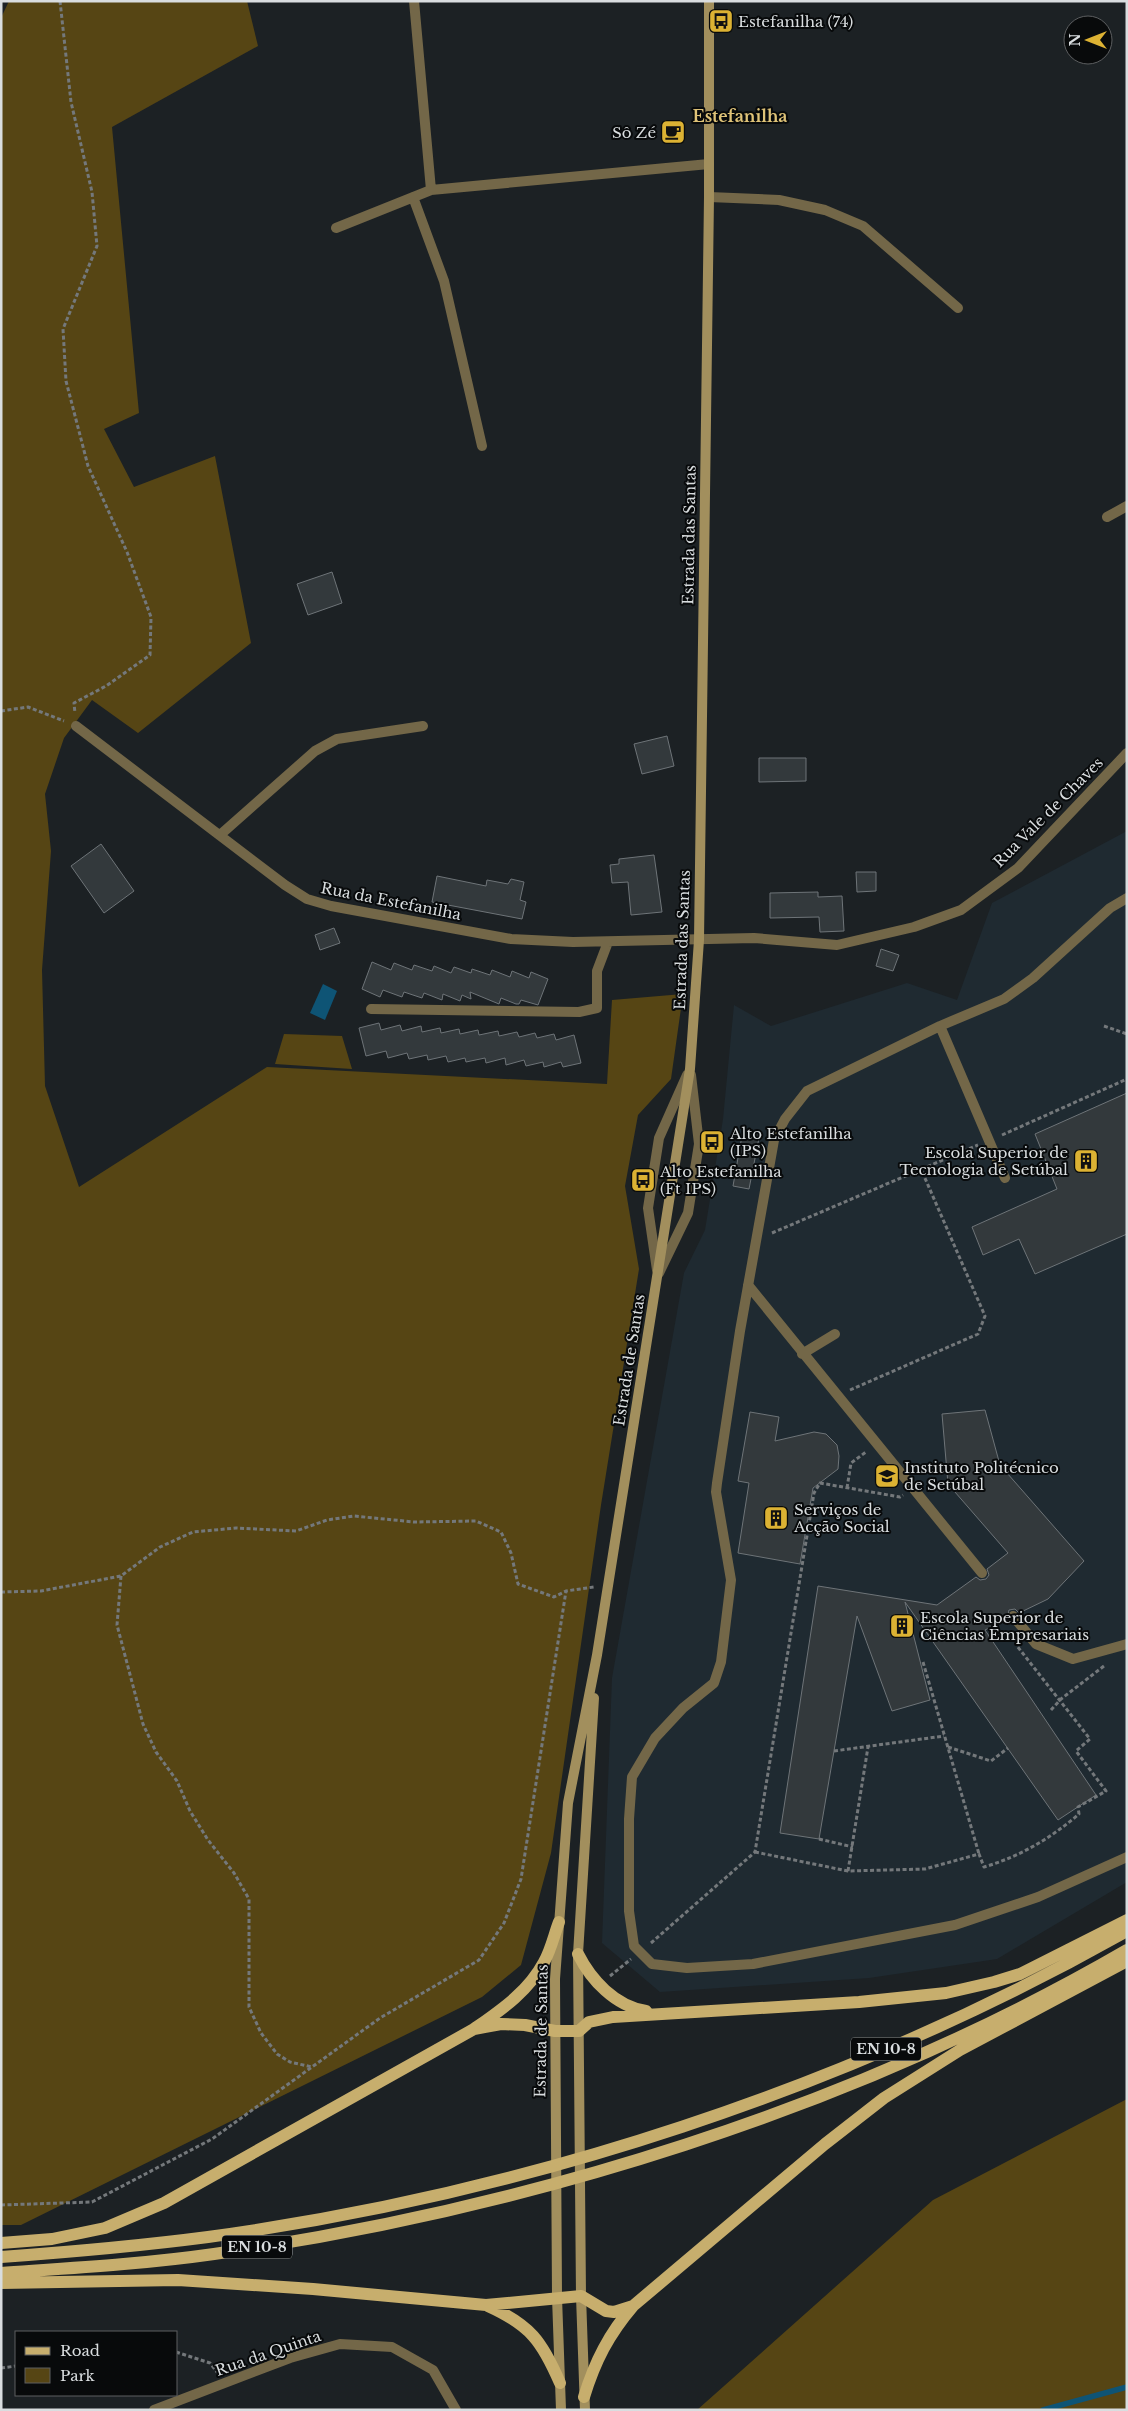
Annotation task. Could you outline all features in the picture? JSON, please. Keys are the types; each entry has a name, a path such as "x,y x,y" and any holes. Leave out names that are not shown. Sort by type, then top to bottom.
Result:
{"main road":[{"name":"Estrada das Santas","path":"690,1069 700,940 709,197 709,1"},
{"name":"Estrada de Santas","path":"561,2410 557,2297 555,2031 559,1922 568,1803 597,1655 690,1069"},
{"name":"Estrada de Santas","path":"585,2403 581,2296 578,1954 597,1655"},
{"path":"474,2029 501,2024 525,2025 555,2031 579,2031 589,2022 597,2019 902,1999 969,1989 1043,1964 1127,1920"},
{"path":"1,2243 52,2239 105,2228 164,2203 474,2029 509,2005 527,1986 544,1962 559,1922"},
{"name":"EN 10-8","path":"1,2257 101,2250 209,2237 409,2202 509,2177 634,2141 768,2095 926,2032 1056,1970 1127,1930"},
{"name":"EN 10-8","path":"1,2273 212,2254 412,2218 510,2195 634,2160 789,2109 862,2079 1005,2014 1127,1950"},
{"path":"578,1954 592,1977 606,1990 632,2007 666,2014"},
{"path":"585,2403 598,2356 617,2325 633,2306 826,2144 884,2098 960,2050 1127,1961"},
{"path":"1,2283 178,2280 313,2289 486,2305 581,2296 606,2311 614,2312 633,2306"},
{"path":"486,2305 512,2317 529,2330 547,2353 560,2383"}],"street":[{"path":"414,1 431,190"},
{"path":"336,228 431,190 709,164"},
{"path":"413,197 444,281 482,446"},
{"path":"709,197 779,200 824,210 863,226 958,308"},
{"path":"1107,517 1127,506"},
{"name":"Rua da Estefanilha","path":"76,726 285,885 315,902 511,939 608,942 700,940"},
{"path":"220,835 316,751 337,739 423,726"},
{"name":"Rua Vale de Chaves","path":"700,940 754,938 837,945 914,927 961,910 1018,868 1127,753"},
{"path":"1127,898 1110,908 1033,978 1004,999 940,1026 807,1090 785,1119 774,1140 748,1285 716,1492 731,1580 721,1662 714,1682 683,1708 655,1738 632,1777 629,1819 628,1911 634,1946 652,1964 687,1968 753,1964 955,1924 1038,1897 1127,1857"},
{"path":"372,1009 579,1012 597,1008 597,971 608,942"},
{"path":"940,1026 1005,1178"},
{"path":"658,1275 688,1213 699,1144 690,1069"},
{"path":"658,1275 648,1208 659,1138 690,1069"},
{"path":"748,1285 836,1396 982,1572"},
{"path":"802,1354 835,1334"},
{"path":"1013,1616 1036,1644 1072,1659 1127,1644"},
{"name":"Rua da Quinta","path":"154,2410 290,2358 340,2344 392,2347 433,2370 456,2410"}],"path":[{"path":"1,711 28,706 76,726 74,703 106,686 150,655 151,617 127,552 88,466 66,381 63,329 97,246 92,192 71,102 60,1"},
{"path":"1104,1026 1127,1034"},
{"path":"756,1239 990,1140 1127,1079"},
{"path":"836,1396 978,1334 985,1316 921,1169"},
{"path":"847,1488 851,1463 876,1445"},
{"path":"606,1990 608,1978 755,1852 814,1493 820,1483 900,1497 912,1488"},
{"path":"1,1592 41,1591 121,1576 160,1547 193,1532 236,1528 296,1531 327,1520 354,1516 414,1522 476,1522 501,1532 511,1554 518,1584 554,1597 566,1591 608,1585"},
{"path":"121,1576 117,1625 143,1724 156,1752 177,1780 190,1811 208,1840 234,1873 249,1899 249,2007 261,2033 277,2054 290,2062 312,2067"},
{"path":"1,2205 92,2202 212,2139 380,2018 479,1960 504,1923 520,1879 566,1591"},
{"path":"922,1662 984,1867 1032,1848 1056,1833 1079,1814 1078,1807 1106,1791 1076,1752 1090,1740 1014,1642"},
{"path":"1051,1710 1112,1660 1107,1650"},
{"path":"834,1752 944,1736"},
{"path":"848,1871 868,1747"},
{"path":"948,1747 991,1760 1008,1748"},
{"path":"819,1839 852,1847"},
{"path":"755,1852 848,1871 925,1868 979,1854"},
{"path":"178,2353 210,2363 225,2383"},
{"path":"1,2368 15,2366"}],"shaded area":[{"name":"Instituto Politécnico de Setúbal","path":"1127,831 1127,1882 997,1959 869,1978 660,1992 602,1943 612,1678 684,1273 705,1230 723,1119 734,1005 771,1026 907,983 957,1000 992,903"}],"green space":[{"path":"9,1 247,1 258,46 112,127 139,413 104,429 134,487 215,456 251,643 138,733 92,700 64,738 45,794 51,851 42,970 45,1086 79,1187 267,1067 607,1084 612,1000 683,994 671,1079 638,1115 625,1186 639,1269 601,1505 551,1853 521,1965 482,1997 21,2225 1,2225 1,18"},
{"path":"284,1034 342,1036 352,1069 275,1064"},
{"path":"1127,2099 1127,2410 697,2410 933,2200"}],"water":[{"path":"323,984 337,991 325,1020 310,1013"}],"building":[{"path":"332,572 342,603 308,615 297,584"},
{"path":"667,736 674,766 642,774 634,744"},
{"path":"759,758 806,758 806,781 759,782"},
{"path":"101,844 134,891 104,913 71,866"},
{"path":"654,855 662,912 631,915 628,882 612,883 610,865 619,864 619,859"},
{"path":"856,872 876,872 876,891 857,892"},
{"path":"437,876 486,886 487,880 508,884 511,879 524,882 520,900 526,902 522,919 432,902"},
{"path":"818,892 818,897 842,896 844,931 820,932 819,917 770,918 770,893"},
{"path":"334,928 340,943 320,950 315,935"},
{"path":"881,949 899,955 893,971 876,966"},
{"path":"372,962 391,970 394,963 412,970 414,965 432,971 434,966 451,973 454,967 471,973 472,969 490,975 492,970 510,977 512,971 529,978 531,972 548,979 538,1005 521,1000 519,1004 516,1004 501,998 499,1004 470,992 471,999 462,995 460,1001 443,994 442,1000 424,993 422,998 404,992 402,997 383,990 380,997 362,989"},
{"path":"379,1023 381,1030 400,1025 402,1031 421,1026 422,1032 440,1028 441,1033 459,1029 460,1034 478,1030 479,1035 498,1031 499,1036 517,1032 519,1037 535,1033 537,1038 554,1034 556,1040 574,1035 581,1063 563,1067 561,1062 544,1067 543,1062 526,1066 524,1060 506,1065 505,1058 486,1063 485,1058 466,1062 465,1058 448,1062 446,1056 428,1060 427,1055 409,1059 407,1053 388,1058 386,1051 366,1056 359,1028"},
{"name":"Escola Superior de Tecnologia de Setúbal","path":"1127,1093 1127,1234 1035,1274 1019,1239 983,1255 972,1227 1057,1189 1035,1134"},
{"path":"743,1130 760,1133 749,1189 733,1186"},
{"name":"Escola Superior de Ciências Empresariais","path":"985,1410 1000,1465 1084,1561 1048,1599 1019,1613 1015,1609 1009,1610 1007,1619 985,1630 1096,1795 1058,1820 905,1602 930,1700 892,1711 857,1616 819,1839 780,1833 818,1586 937,1605 976,1577 980,1580 986,1579 989,1575 987,1569 1008,1553 948,1484 942,1414"},
{"name":"Serviços de Acção Social","path":"750,1412 779,1417 775,1441 814,1432 826,1434 837,1445 839,1456 838,1469 813,1488 800,1564 738,1553 749,1483 738,1481"}],"waterway":[{"path":"1043,2410 1127,2387"}],"place":[{"name":"Estefanilha (74)","path":"721,21"},
{"name":"Sô Zé","path":"673,132"},
{"name":"Alto Estefanilha (IPS)","path":"712,1142"},
{"name":"Escola Superior de Tecnologia de Setúbal","path":"1086,1161"},
{"name":"Alto Estefanilha (Ft IPS)","path":"643,1180"},
{"name":"Instituto Politécnico de Setúbal","path":"887,1476"},
{"name":"Serviços de Acção Social","path":"776,1518"},
{"name":"Escola Superior de Ciências Empresariais","path":"902,1626"}],"district":[{"name":"Estefanilha","path":"740,116"}]}
